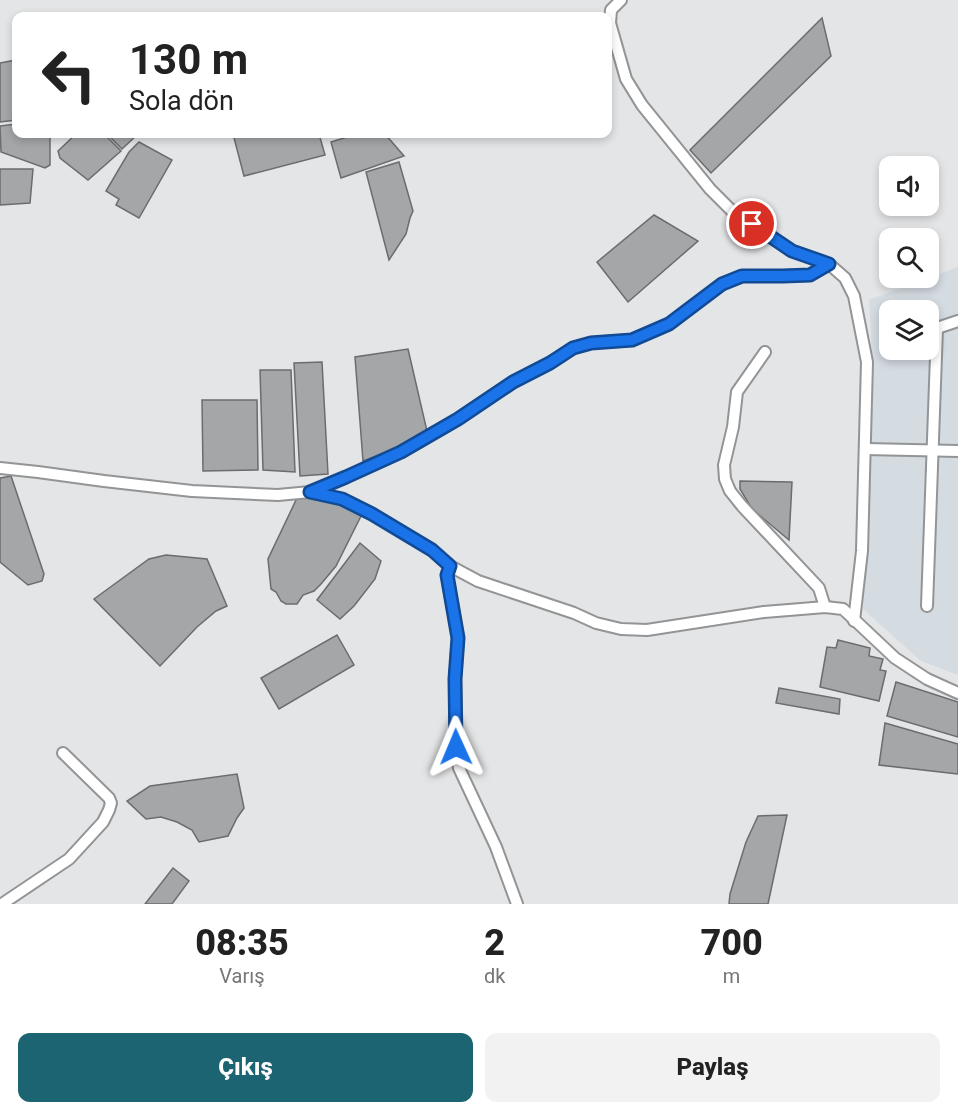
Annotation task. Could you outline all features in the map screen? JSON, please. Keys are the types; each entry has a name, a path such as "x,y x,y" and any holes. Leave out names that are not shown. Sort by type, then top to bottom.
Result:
{"street":[{"path":"611,12 621,0"},
{"path":"612,30 626,79 642,105 710,189 732,211 792,251 829,264 845,278 854,296 867,362 862,551 854,621"},
{"path":"0,468 192,491 278,495 310,492 401,452 458,419 513,382 573,348 591,343 632,340 669,324 722,284 742,276 810,275 829,264"},
{"path":"927,606 937,328 958,321"},
{"path":"765,352 737,392 733,427 724,465 725,479 730,491 742,506 819,588 825,607"},
{"path":"865,449 958,451"},
{"path":"310,492 342,499 372,514 432,550 450,566 478,581 574,613 596,623 621,629 647,630 764,612 825,607 843,609 895,658 927,679 958,693"},
{"path":"450,566 447,575 458,638 455,679 456,747 459,768 496,847 518,904"},
{"path":"2,904 69,859 103,822 109,810 110,798 63,753"}],"shaded area":[{"path":"958,267 958,675 921,661 863,609 873,376 869,300 901,288 939,288 939,274"}],"building":[{"path":"822,18 831,56 711,173 690,150"},
{"path":"12,61 12,120 0,122 0,63"},
{"path":"12,124 12,138 50,138 50,165 45,168 1,152 0,126"},
{"path":"72,138 108,138 121,151 88,180 60,158 58,151"},
{"path":"111,138 134,138 122,149"},
{"path":"234,138 320,138 325,155 244,176"},
{"path":"344,138 388,138 404,156 341,178 331,142"},
{"path":"139,142 172,160 139,218 116,205 119,199 106,191 129,152"},
{"path":"399,162 413,211 406,234 389,260 366,172"},
{"path":"0,169 33,169 30,203 0,205"},
{"path":"654,215 698,241 628,302 597,262"},
{"path":"408,349 427,431 394,449 363,461 355,357"},
{"path":"322,362 328,474 300,476 294,363"},
{"path":"260,370 291,370 295,472 263,470"},
{"path":"202,400 257,400 258,470 203,471"},
{"path":"11,476 44,574 42,581 28,585 0,562 0,478"},
{"path":"740,481 792,482 789,540 752,509 740,489"},
{"path":"297,498 318,498 341,503 362,514 336,566 321,584 314,591 303,595 297,604 286,604 271,589 268,559"},
{"path":"360,543 381,561 375,579 354,606 340,619 317,600"},
{"path":"166,555 207,559 227,606 216,611 197,627 160,666 94,599 149,559"},
{"path":"337,635 354,665 279,709 261,678"},
{"path":"838,640 870,648 869,656 883,659 880,670 886,671 879,701 820,687 827,647 836,648"},
{"path":"896,682 958,702 958,737 887,716"},
{"path":"779,688 840,699 839,714 776,703"},
{"path":"885,723 958,744 958,774 879,765"},
{"path":"237,774 244,808 228,836 199,842 192,830 161,817 146,819 127,801 150,786"},
{"path":"787,815 768,904 729,904 746,842 758,816"},
{"path":"173,868 189,881 172,904 145,904"}],"route":[{"path":"456,747 455,679 458,638 447,575 450,566 432,550 372,514 342,499 310,492 401,452 458,419 513,382 573,348 591,343 632,340 669,324 722,284 742,276 810,275 829,264 792,251 752,224"}]}
